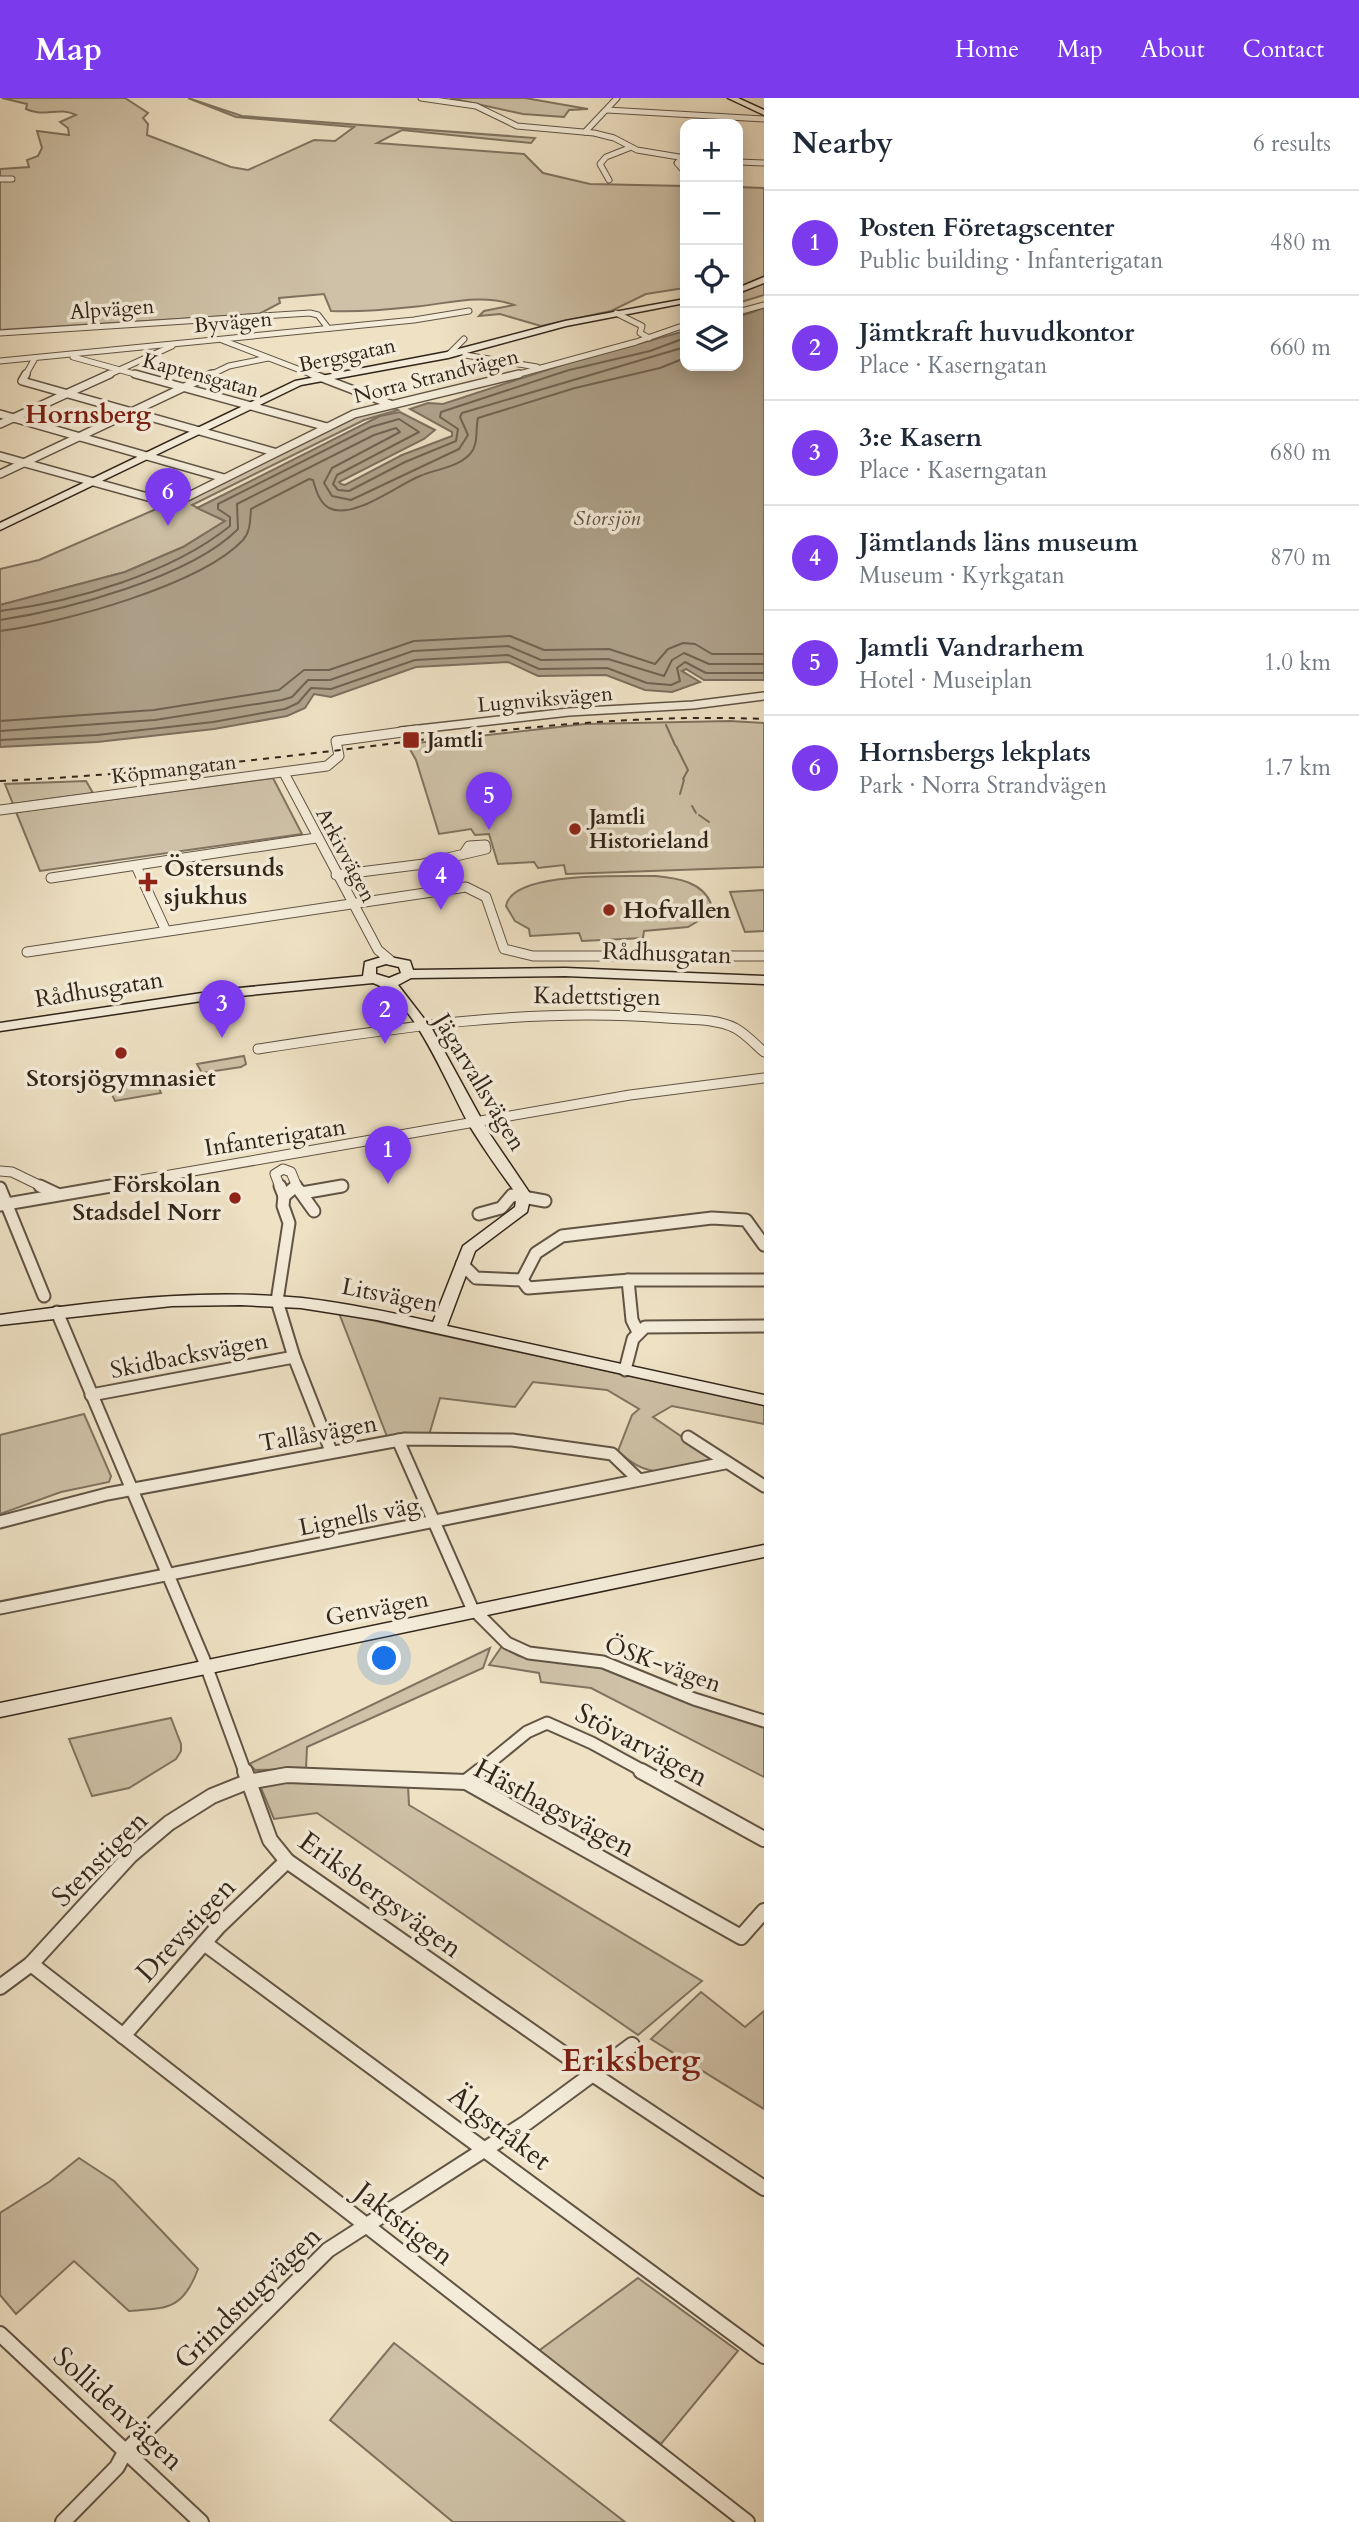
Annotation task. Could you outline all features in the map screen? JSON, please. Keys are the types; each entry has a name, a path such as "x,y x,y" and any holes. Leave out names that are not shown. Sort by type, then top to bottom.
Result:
{"street":[{"path":"421,98 476,106 517,126 585,132 614,138 629,148 680,157"},
{"path":"585,132 617,98"},
{"path":"732,98 764,113"},
{"path":"607,110 764,120"},
{"path":"609,180 600,164 606,157 629,148"},
{"path":"743,163 762,165"},
{"path":"0,179 12,179"},
{"path":"743,289 764,280"},
{"name":"Bergsgatan","path":"0,527 285,388 320,377 448,355 616,313 680,302"},
{"path":"743,311 764,305"},
{"name":"Byvägen","path":"0,362 469,311"},
{"name":"Alpvägen","path":"0,334 96,325 310,313 318,315 328,328"},
{"path":"616,313 642,326 640,333 649,338"},
{"name":"Norra Strandvägen","path":"92,483 167,505 354,414 516,375 680,327"},
{"path":"220,339 391,405"},
{"path":"448,355 464,339"},
{"path":"0,424 181,342"},
{"name":"Kaptensgatan","path":"66,355 327,427"},
{"path":"466,355 537,367"},
{"path":"35,358 22,381 274,452"},
{"path":"0,474 229,366 268,358"},
{"path":"0,414 224,478"},
{"path":"0,456 92,483"},
{"name":"Lugnviksvägen","path":"337,747 335,741 344,738 569,712 693,705 764,696"},
{"name":"Köpmangatan","path":"0,810 327,766 339,756 337,747"},
{"name":"Arkivvägen","path":"284,773 351,902 378,964"},
{"path":"51,878 316,838"},
{"path":"336,875 424,864 465,852"},
{"path":"424,864 447,872 446,888"},
{"path":"136,866 166,931"},
{"path":"27,952 446,888 473,888 486,897 503,949 511,953 533,956 764,956"},
{"path":"378,964 399,979"},
{"path":"378,964 399,979"},
{"name":"Rådhusgatan","path":"0,1018 378,964"},
{"name":"Rådhusgatan","path":"0,1027 242,991 378,964"},
{"name":"Rådhusgatan","path":"399,979 484,973 663,975 764,980"},
{"name":"Jägarvallsvägen","path":"399,979 419,1024 477,1124 524,1195"},
{"name":"Kadettstigen","path":"258,1049 419,1024 554,1015 694,1020 737,1029 764,1052"},
{"name":"Infanterigatan","path":"4,1204 477,1124 630,1095 764,1079"},
{"path":"314,1211 299,1191 291,1171 283,1169 275,1174 284,1196 283,1206 289,1223 277,1301 294,1357 331,1451"},
{"path":"0,1171 12,1172 57,1194"},
{"path":"284,1196 299,1191 342,1186"},
{"path":"0,1188 4,1204 44,1296"},
{"path":"479,1214 501,1208 512,1195 524,1195 545,1201"},
{"path":"438,1329 468,1249 484,1234 522,1209 524,1195"},
{"path":"522,1280 526,1264 543,1244 562,1236 712,1218 746,1220 764,1245"},
{"path":"463,1264 476,1278 522,1280"},
{"path":"522,1280 528,1288 553,1289 628,1280 732,1283 764,1280"},
{"path":"625,1370 630,1324 628,1280"},
{"name":"Litsvägen","path":"0,1320 57,1312 209,1299 277,1301 344,1310 438,1329 764,1400"},
{"name":"Eriksbergsvägen","path":"57,1312 206,1667 270,1840 288,1861 594,2075 764,2188"},
{"path":"630,1324 764,1326"},
{"name":"Skidbacksvägen","path":"91,1395 294,1357"},
{"name":"Tallåsvägen","path":"0,1522 131,1490 331,1451 398,1440 440,1437 512,1440 612,1454 638,1479"},
{"path":"688,1437 764,1486"},
{"path":"398,1440 477,1613"},
{"name":"Lignells väg","path":"0,1608 725,1462"},
{"name":"Genvägen","path":"0,1710 477,1613 764,1551"},
{"name":"ÖSK-vägen","path":"477,1613 517,1649 603,1662 694,1699 764,1720"},
{"name":"Stövarvägen","path":"466,1782 521,1736 547,1723 592,1743 764,1839"},
{"name":"Hästhagsvägen","path":"247,1782 287,1775 466,1782 741,1937 764,1912"},
{"name":"Stenstigen","path":"0,1987 32,1964 144,1842 169,1822 212,1796 247,1782"},
{"name":"Drevstigen","path":"124,2036 244,1899 288,1861"},
{"name":"Älgstråket","path":"204,1943 764,2356"},
{"name":"Jaktstigen","path":"32,1964 747,2522"},
{"name":"Grindstugvägen","path":"63,2522 117,2467 125,2452 328,2250 486,2150 594,2075 632,2045"},
{"name":"Sollidenvägen","path":"0,2333 201,2522"}],"shaded area":[{"path":"2,98 125,98 148,113 143,118 148,124 147,135 231,167 248,170 314,140 335,141 354,127 236,117 188,98 242,116 535,138 531,143 402,130 377,143 524,154 543,173 590,184 680,186 680,289 646,294 611,311 541,326 500,314 479,316 484,311 514,305 489,300 463,300 382,310 331,311 324,294 279,298 280,303 259,314 0,330 0,169 29,167 27,160 38,156 42,148 37,131 69,135 68,128 60,122 76,115 33,111 26,109 27,104"},
{"path":"450,98 525,98 588,109 569,110 564,117 523,114"},
{"path":"743,187 764,188 764,295 743,301"},
{"path":"391,407 398,410 364,420 192,505 225,521 183,547 125,572 0,605 0,569 39,560 170,503 337,421"},
{"name":"Jamtli","path":"730,721 764,723 764,867 566,874 564,865 538,868 534,862 498,864 489,834 475,835 471,829 439,834 416,760 407,744 585,724"},
{"path":"273,778 302,834 40,871 16,812"},
{"path":"86,781 93,793 13,804 5,784"},
{"name":"Hofvallen","path":"597,876 656,876 681,880 696,886 711,904 708,915 688,927 644,931 643,938 582,941 579,933 530,936 529,929 515,921 506,906 513,894 528,886 548,881"},
{"path":"764,890 764,931 745,932 730,892"},
{"path":"244,1056 246,1064 241,1067 202,1073 197,1064"},
{"path":"156,1080 161,1093 115,1101 109,1088"},
{"path":"339,1313 764,1405 764,1424 672,1406 653,1417 707,1454 710,1461 671,1470 651,1470 630,1461 618,1451 632,1415 639,1409 607,1390 533,1382 515,1407 440,1398 429,1435 388,1439"},
{"path":"84,1414 111,1476 109,1482 61,1492 0,1514 0,1435"},
{"path":"502,1646 519,1656 607,1669 764,1726 764,1777 591,1688 541,1682 539,1673 489,1665"},
{"path":"490,1648 483,1668 307,1747 306,1769 255,1770 249,1764"},
{"path":"171,1718 181,1744 181,1751 176,1759 129,1788 92,1796 69,1739"},
{"path":"288,1780 408,1786 409,1805 702,1981 638,2035 317,1813 274,1819 261,1788 263,1783"},
{"path":"701,1992 745,2027 764,2011 764,2109 651,2039"},
{"path":"79,2158 114,2181 198,2269 180,2300 164,2307 129,2311 74,2261 16,2314 0,2295 0,2213 49,2182"},
{"path":"638,2278 738,2351 661,2444 537,2352"},
{"path":"394,2343 625,2522 453,2522 330,2420"}],"water":[{"name":"Storsjön","path":"764,308 764,680 704,680 686,669 682,671 700,682 672,692 645,690 606,675 538,676 508,662 416,667 331,697 314,694 305,708 287,716 214,729 97,742 0,747 0,605 125,572 183,547 225,521 197,508 380,416 400,412 435,430 424,439 339,482 341,484 345,485 402,455 452,436 452,432 410,409 428,403 443,404 568,363 680,332 680,371 743,371 743,315"}],"waterway":[{"path":"666,725 675,745"},
{"path":"676,746 688,770 683,779"},
{"path":"680,794 684,780"},
{"path":"692,806 696,813"},
{"path":"699,815 709,822"}],"railway":[{"path":"0,781 207,765 548,726 656,719 764,719"}],"place":[{"name":"Hornsbergs lekplats","path":"168,526"},
{"name":"Jamtli","path":"411,740"},
{"name":"Jamtli Historieland","path":"575,829"},
{"name":"Jamtli Vandrarhem","path":"489,830"},
{"name":"Östersunds sjukhus","path":"148,882"},
{"name":"Jämtlands läns museum","path":"441,910"},
{"name":"Hofvallen","path":"609,910"},
{"name":"3:e Kasern","path":"222,1038"},
{"name":"Jämtkraft huvudkontor","path":"385,1044"},
{"name":"Storsjögymnasiet","path":"121,1053"},
{"name":"Posten Företagscenter","path":"388,1184"},
{"name":"Förskolan Stadsdel Norr","path":"235,1198"}],"district":[{"name":"Hornsberg","path":"88,414"},
{"name":"Eriksberg","path":"631,2060"}]}
